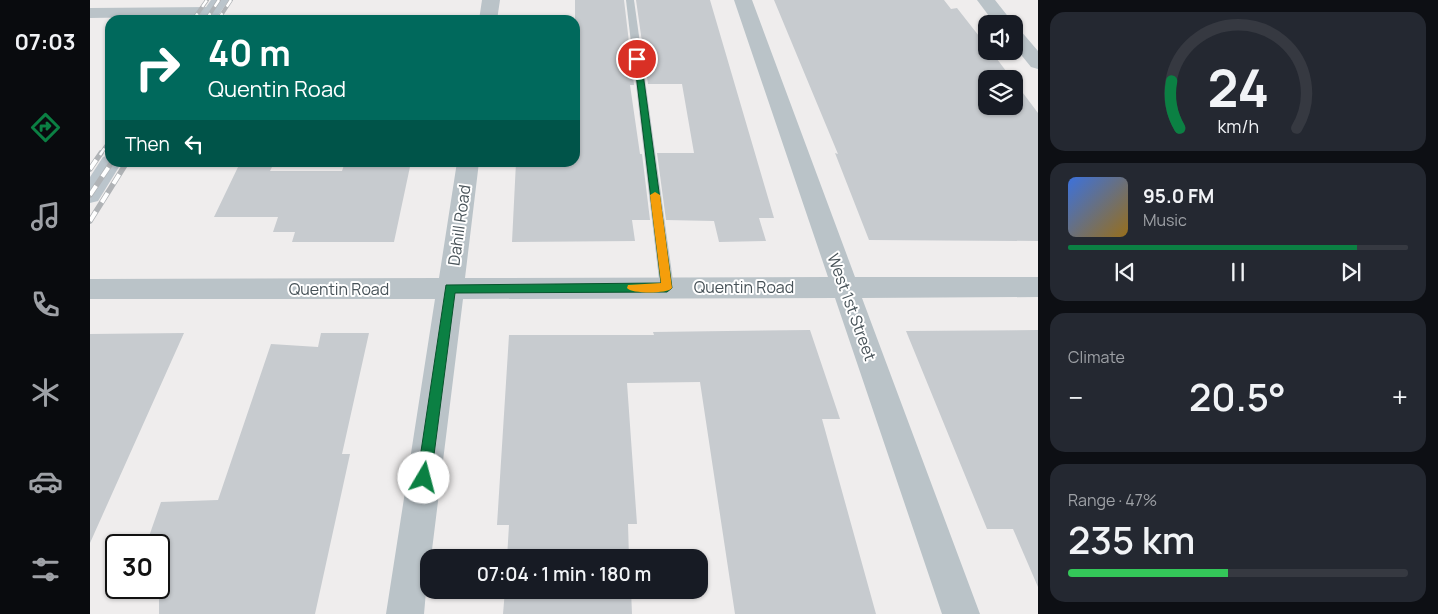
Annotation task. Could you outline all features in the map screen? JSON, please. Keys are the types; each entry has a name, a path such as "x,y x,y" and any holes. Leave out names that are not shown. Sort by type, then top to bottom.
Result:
{"main road":[{"path":"90,195 109,167"}],"street":[{"path":"489,15 491,0"},
{"name":"West 1st Street","path":"743,0 960,614"},
{"path":"986,0 998,15"},
{"path":"90,13 212,11"},
{"path":"1023,45 1038,63"},
{"name":"Dahill Road","path":"405,614 467,167"},
{"name":"Quentin Road","path":"90,289 1038,287"}],"lane":[{"path":"630,0 667,288"}],"building":[{"path":"575,0 624,0 634,85 630,85 640,154 642,154 650,220 632,220 635,241 512,242 516,167 580,167 580,15 575,15"},
{"path":"636,0 710,0 774,218 759,218 766,241 719,242 714,221 666,220 657,153 694,153 682,84 648,84"},
{"path":"774,0 944,0 951,9 957,8 978,35 978,60 998,60 1005,70 978,70 978,115 1023,115 1023,93 1038,113 1038,241 869,240 835,153 838,154"},
{"path":"238,167 272,167 270,171 342,171 343,167 410,167 394,242 292,242 295,232 273,232 278,217 214,217"},
{"path":"810,330 840,419 822,419 876,614 735,614 700,382 627,383 637,524 628,524 629,549 508,549 509,525 497,525 509,335 654,335 653,332"},
{"path":"1038,330 1038,587 1013,529 987,529 906,331"},
{"path":"184,333 90,543 90,334"},
{"path":"321,333 369,333 342,454 350,454 315,614 159,614 159,599 170,599 170,534 150,534 161,502 218,500 271,344 318,347"},
{"path":"504,599 631,599 632,614 503,614"}],"railway":[{"path":"196,15 207,0"},
{"path":"209,15 219,0"},
{"path":"221,15 231,0"},
{"path":"100,155 105,148"},
{"path":"90,169 101,153"},
{"path":"90,195 109,167"},
{"path":"90,221 124,167"}],"slow traffic":[{"path":"632,288 667,288 655,195"}],"route":[{"path":"424,478 450,288 667,288 637,59"}]}
